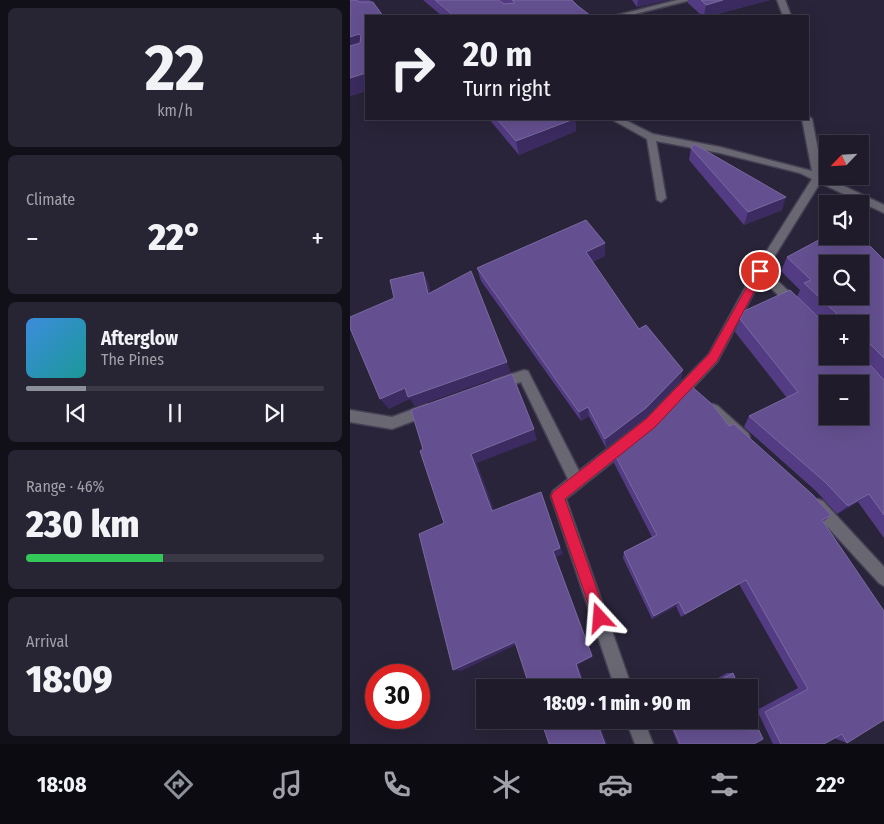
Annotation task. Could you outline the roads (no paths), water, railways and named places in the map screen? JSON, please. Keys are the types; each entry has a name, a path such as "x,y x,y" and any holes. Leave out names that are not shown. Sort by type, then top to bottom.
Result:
{"street":[{"path":"622,15 686,0"},
{"path":"781,0 787,15"},
{"path":"618,120 651,137 720,150 803,171 884,210"},
{"path":"621,679 558,496 650,423 693,392 760,271 818,178 807,120"},
{"path":"651,137 661,198"},
{"path":"760,271 801,310"},
{"path":"489,388 524,375 577,482"},
{"path":"693,392 752,445"},
{"path":"350,416 392,423 436,407"},
{"path":"810,497 884,578"},
{"path":"638,729 644,744"}]}
